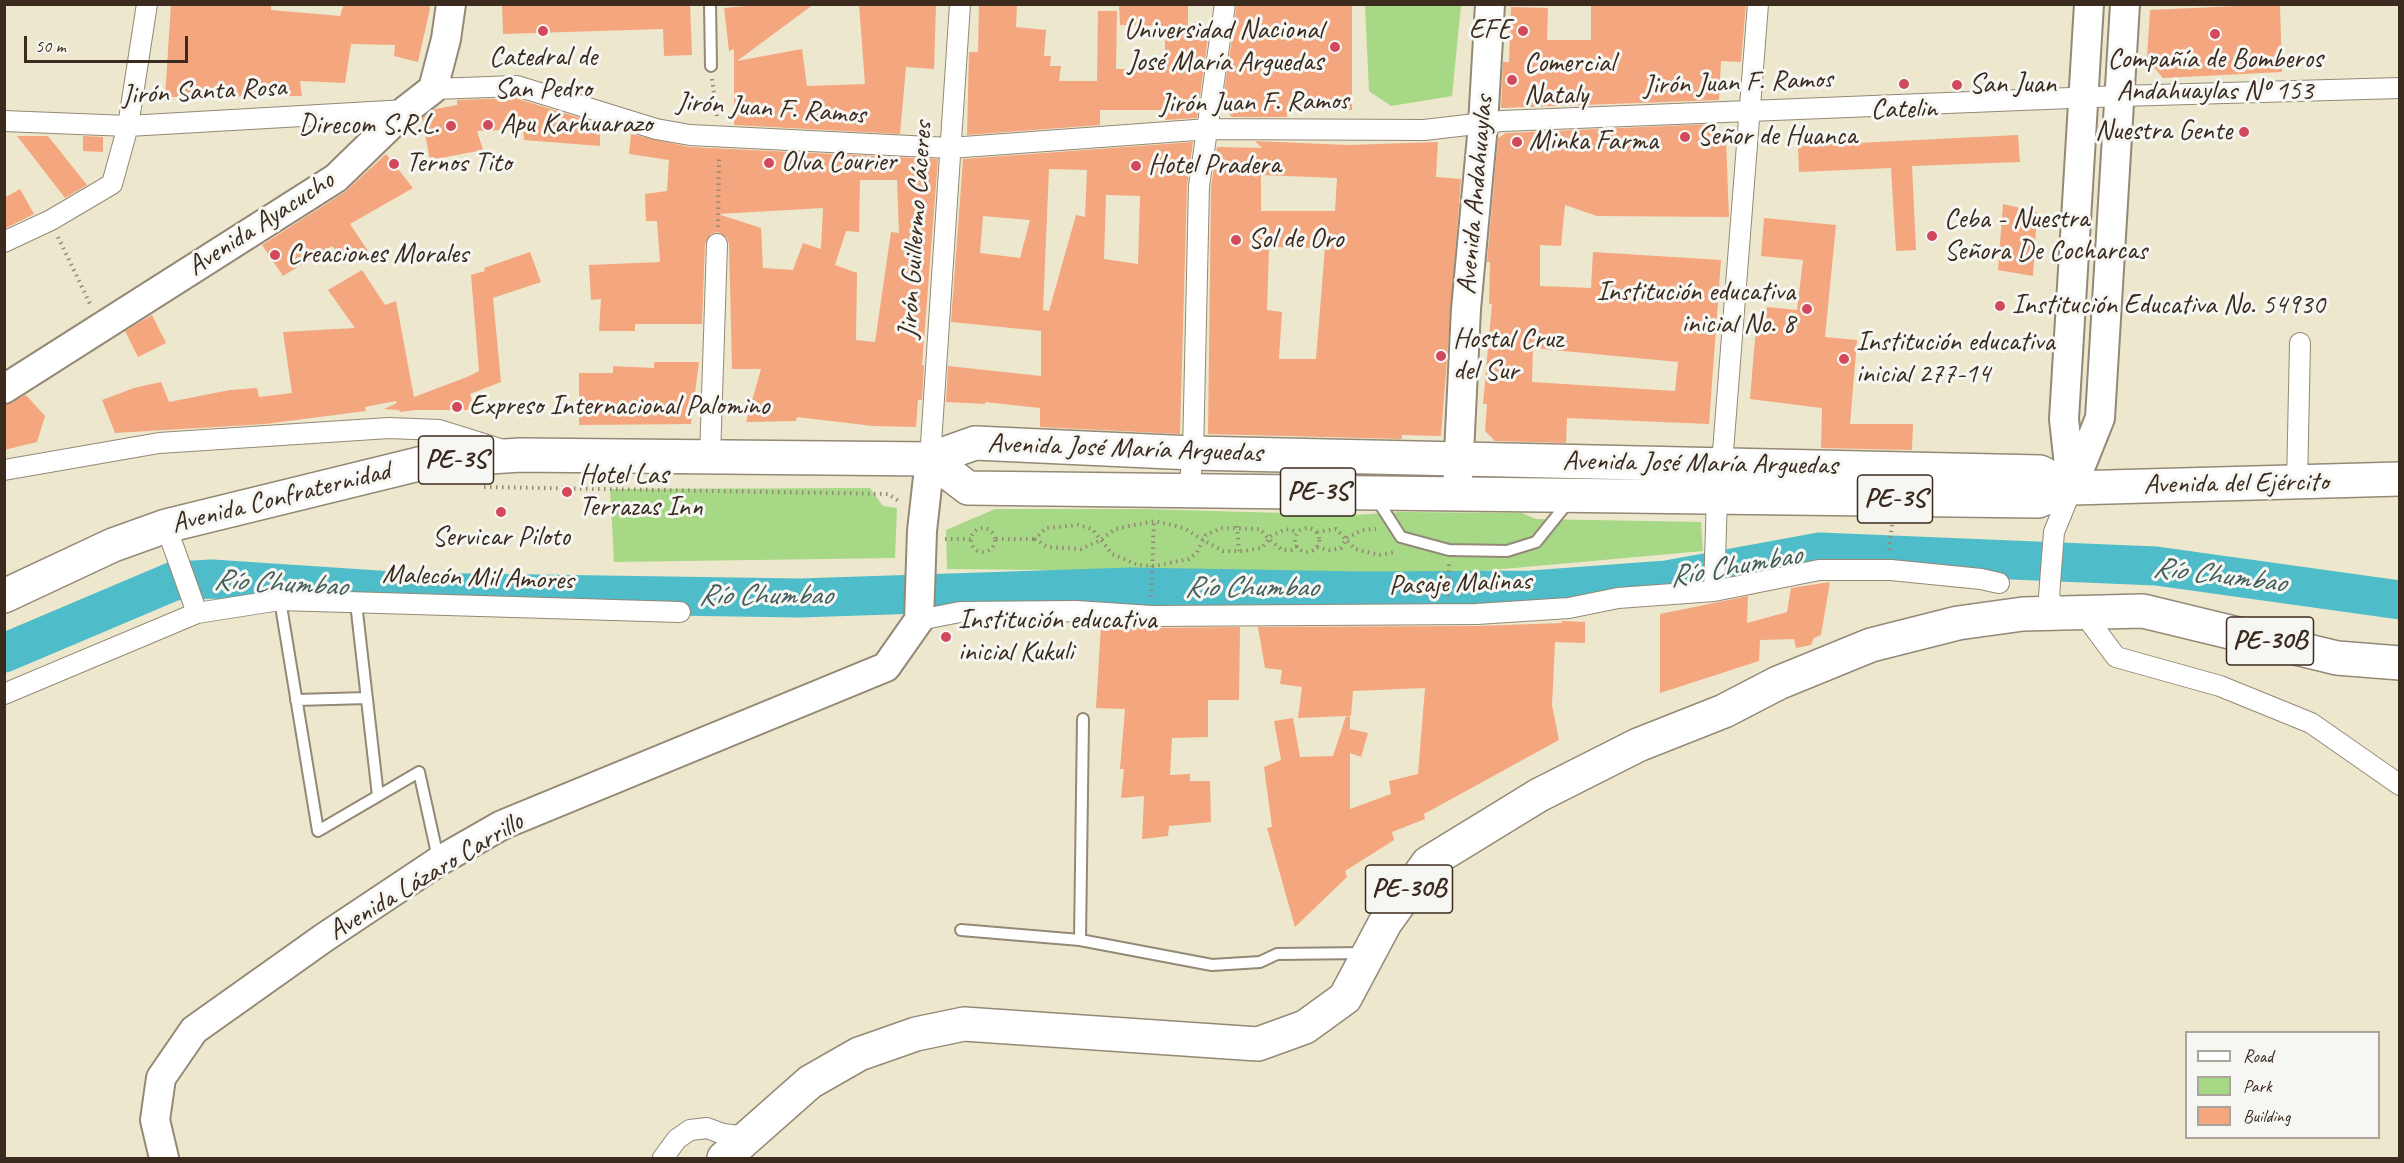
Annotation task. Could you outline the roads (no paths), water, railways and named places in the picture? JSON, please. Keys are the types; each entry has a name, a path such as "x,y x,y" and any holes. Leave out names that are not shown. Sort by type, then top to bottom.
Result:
{"highway":[{"name":"Avenida José María Arguedas","path":"930,459 975,442 1193,453 2040,472 2072,488"},
{"name":"Avenida Confraternidad","path":"4,596 113,544 170,539 431,461 520,455 930,459"},
{"name":"Avenida José María Arguedas","path":"930,459 968,488 1154,505 1189,491 1575,493 2038,501 2072,488"},
{"name":"Avenida del Ejército","path":"2072,488 2297,484 2400,479"},
{"name":"PE-30B","path":"735,1148 810,1082 859,1054 916,1034 964,1024 1258,1044 1305,1027 1345,998 1385,923 1428,863 1539,795 1638,745 1724,711 1778,682 1871,645 1958,623 2062,606 2143,611 2337,658 2400,663"}],"street":[{"path":"4,242 51,220 112,184 128,126 147,4"},
{"path":"433,89 452,4"},
{"name":"Jirón Guillermo Cáceres","path":"930,459 960,4"},
{"path":"1189,491 1193,453 1199,186 1209,129 1225,4"},
{"name":"Avenida Andahuaylas","path":"1457,494 1466,309 1483,124 1490,4"},
{"path":"1714,588 1717,497 1722,464 1758,4"},
{"path":"2072,488 2064,419 2089,4"},
{"path":"2126,4 2100,417 2054,531 2062,606 2116,657 2220,686 2311,723 2400,785"},
{"name":"Jirón Juan F. Ramos","path":"433,89 517,86 656,129 690,135 950,148 1209,129 1424,130 1502,121 2120,96 2400,88"},
{"name":"Avenida Ayacucho","path":"4,389 336,178 406,110 433,89"},
{"name":"Jirón Santa Rosa","path":"4,121 128,126 406,110"},
{"path":"710,457 717,244"},
{"path":"2297,484 2300,343"},
{"path":"4,470 159,443 389,428 439,430 520,455"},
{"path":"919,616 922,531 930,459"},
{"path":"170,539 194,606"},
{"name":"Pasaje Malinas","path":"919,616 971,612 1076,611 1151,616 1477,614 1569,608 1618,598 1714,588 1819,570 1891,570 1982,579 1999,583"},
{"name":"Malecón Mil Amores","path":"4,694 194,606 280,600 680,612"},
{"name":"Avenida Lázaro Carrillo","path":"165,1158 155,1120 161,1077 194,1030 325,937 439,861 502,825 885,667 919,616"},
{"path":"663,1158 677,1139 690,1130 707,1128 723,1134 735,1148"}],"lane":[{"path":"710,4 711,66"},
{"path":"1373,493 1392,527 1401,537 1449,550 1507,551 1536,542 1575,493"},
{"path":"280,600 318,831 419,772 439,861"},
{"path":"356,603 378,796"},
{"path":"296,700 367,698"},
{"path":"1080,940 1083,719"},
{"path":"961,930 1080,940 1212,965 1260,962 1277,954 1370,953"}],"waterway":[{"name":"Río Chumbao","path":"4,653 174,581 212,579 408,592 800,598 1130,587 1364,591 1532,590 1667,580 1820,552 2156,566 2400,600"}],"place":[{"name":"Catedral de San Pedro","path":"543,31"},
{"name":"EFE","path":"1523,31"},
{"name":"Compañía de Bomberos Andahuaylas Nº 153","path":"2215,34"},
{"name":"Universidad Nacional José María Arguedas","path":"1335,47"},
{"name":"Comercial Nataly","path":"1512,80"},
{"name":"Catelin","path":"1904,84"},
{"name":"San Juan","path":"1957,85"},
{"name":"Apu Karhuarazo","path":"488,125"},
{"name":"Direcom S.R.L.","path":"451,126"},
{"name":"Nuestra Gente","path":"2244,132"},
{"name":"Señor de Huanca","path":"1685,137"},
{"name":"Minka Farma","path":"1517,142"},
{"name":"Olva Courier","path":"769,163"},
{"name":"Ternos Tito","path":"394,164"},
{"name":"Hotel Pradera","path":"1136,166"},
{"name":"Ceba - Nuestra Señora De Cocharcas","path":"1932,236"},
{"name":"Sol de Oro","path":"1236,240"},
{"name":"Creaciones Morales","path":"275,255"},
{"name":"Institución Educativa No. 54930","path":"2000,306"},
{"name":"Institución educativa inicial No. 8","path":"1807,309"},
{"name":"Hostal Cruz del Sur","path":"1441,356"},
{"name":"Institución educativa inicial 277-14","path":"1844,359"},
{"name":"Expreso Internacional Palomino","path":"457,407"},
{"name":"Hotel Las Terrazas Inn","path":"567,492"},
{"name":"Servicar Piloto","path":"501,512"},
{"name":"Institución educativa inicial Kukuli","path":"946,637"}]}
